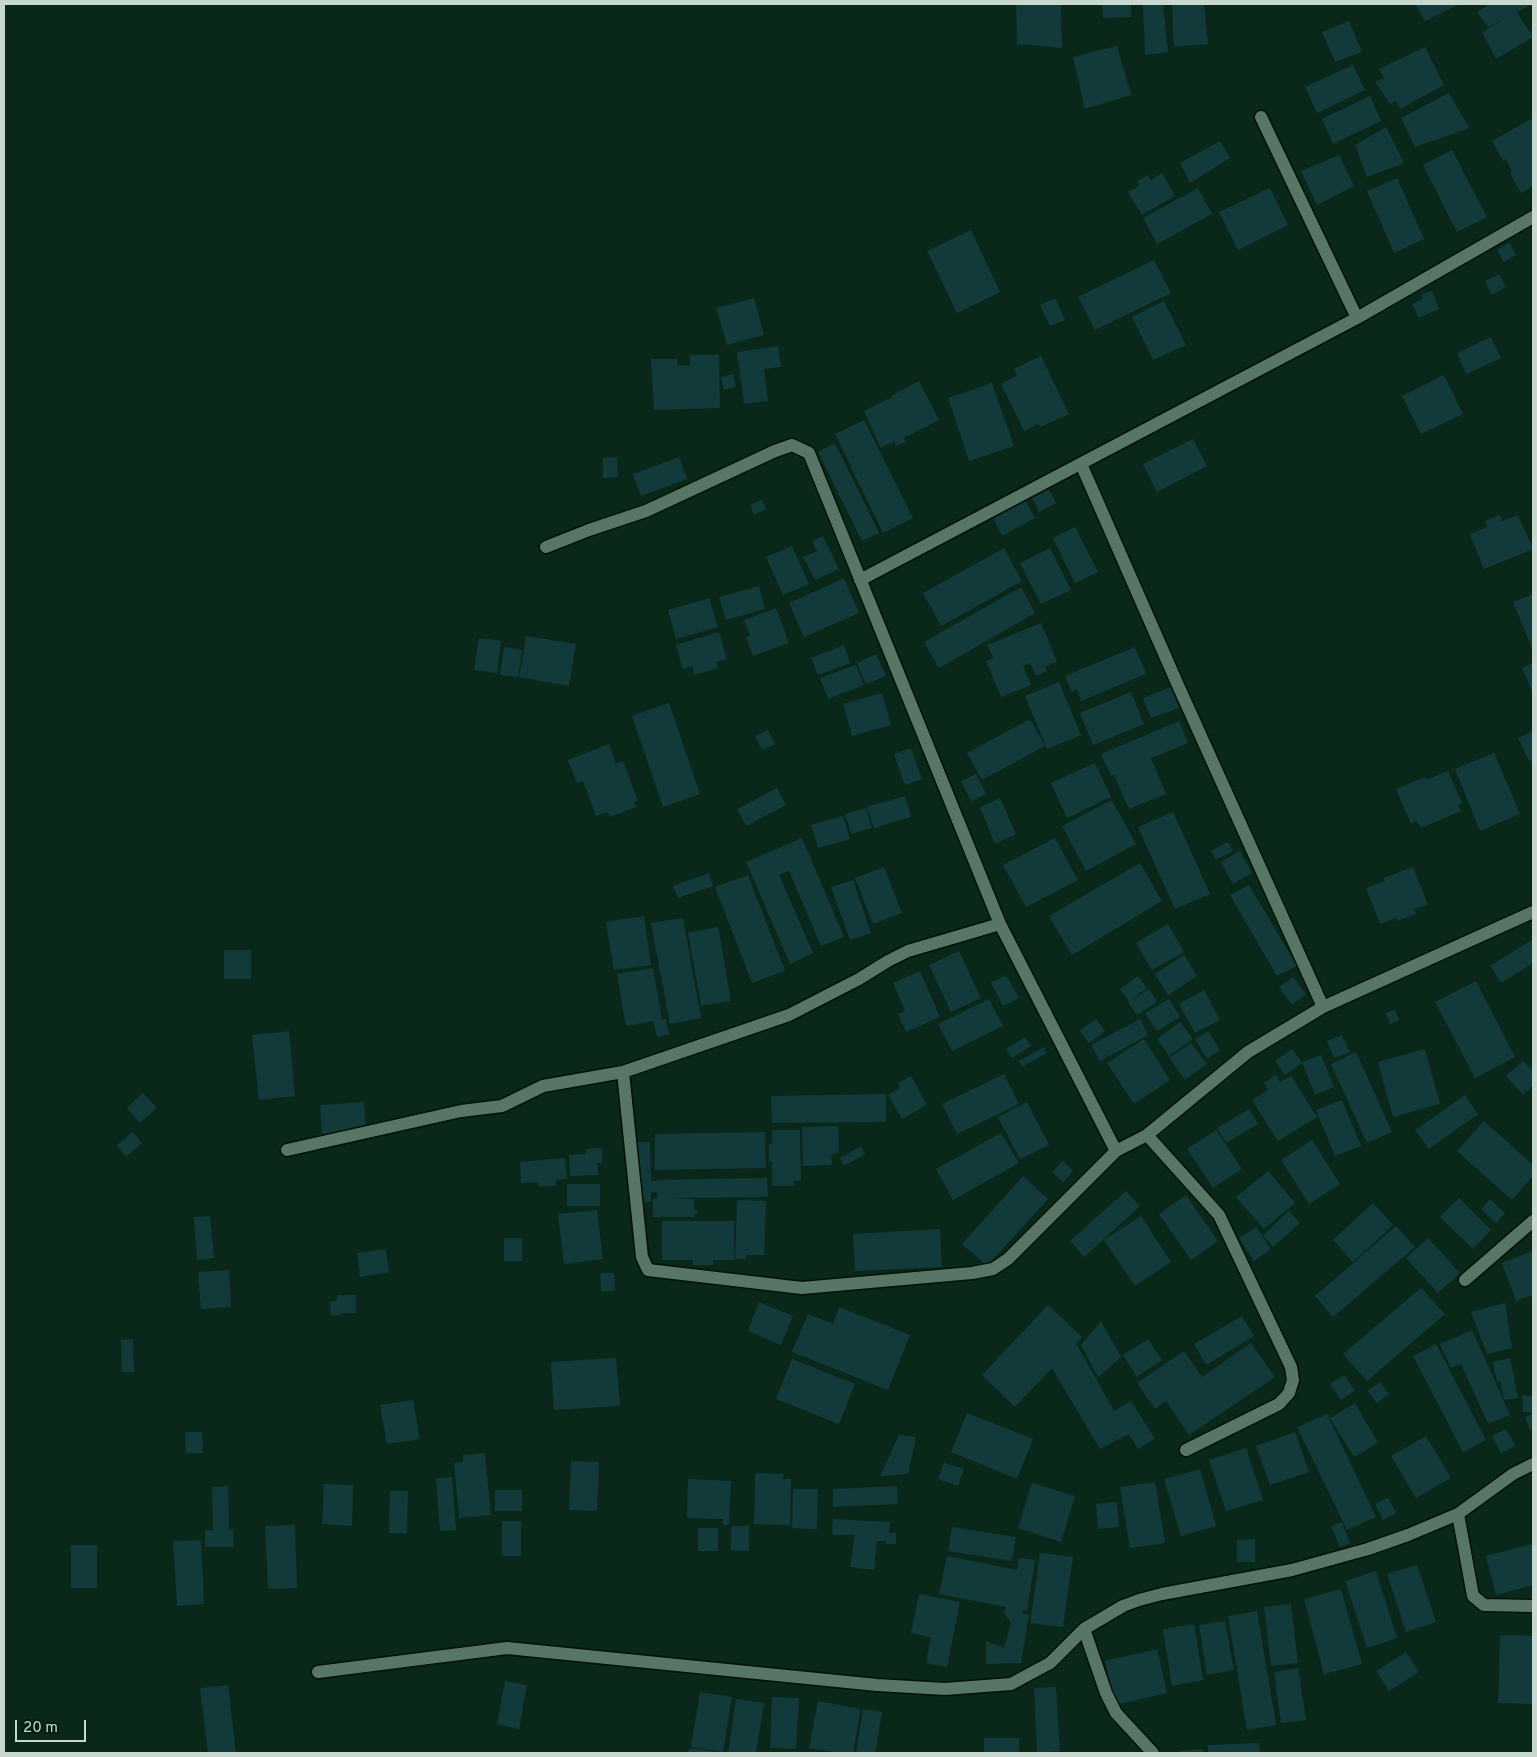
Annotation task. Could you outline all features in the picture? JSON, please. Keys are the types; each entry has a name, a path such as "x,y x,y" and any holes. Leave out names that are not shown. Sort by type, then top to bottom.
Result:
{"street":[{"path":"1261,117 1358,318"},
{"path":"860,580 1358,318 1533,217"},
{"path":"546,547 646,511 775,451 792,445 809,454 1000,924 1116,1151"},
{"path":"1081,464 1323,1007"},
{"path":"623,1072 642,1257 648,1270 802,1288 972,1273 993,1269 1008,1259 1116,1151 1147,1135 1248,1052 1323,1007 1533,912"},
{"path":"286,1150 461,1111 502,1106 543,1086 623,1072 788,1015 859,979 908,951 1000,924"},
{"path":"1147,1135 1219,1215 1291,1367 1293,1380 1289,1393 1279,1404 1186,1450"},
{"path":"1465,1280 1533,1221"},
{"path":"318,1672 507,1648 867,1684 944,1689 1011,1684 1050,1663 1084,1629 1123,1606 1162,1594 1292,1570 1368,1549 1458,1514 1513,1474 1533,1464"},
{"path":"1458,1514 1473,1596 1484,1605 1533,1606"},
{"path":"1084,1629 1106,1694 1116,1713 1153,1753"}],"building":[{"path":"1016,4 1061,4 1062,48 1017,44"},
{"path":"1102,4 1131,4 1131,17 1103,18"},
{"path":"1143,4 1163,4 1168,52 1145,55"},
{"path":"1172,4 1204,4 1208,44 1174,47"},
{"path":"1415,4 1460,4 1425,21"},
{"path":"1486,4 1533,4 1517,12 1533,37 1496,59 1482,32 1503,20 1488,27 1477,12 1487,6"},
{"path":"1349,21 1362,52 1335,62 1322,32"},
{"path":"1117,46 1131,95 1085,109 1073,57"},
{"path":"1425,47 1444,85 1400,109 1396,101 1390,104 1375,82 1384,78 1379,69"},
{"path":"1353,65 1365,90 1317,113 1305,87"},
{"path":"1449,93 1469,128 1415,147 1401,118"},
{"path":"1370,96 1381,121 1333,144 1322,119"},
{"path":"1531,119 1533,123 1533,186 1521,193 1510,173 1512,171 1506,159 1503,161 1492,141"},
{"path":"1386,127 1404,163 1367,177 1355,145"},
{"path":"1220,141 1230,158 1190,183 1180,163"},
{"path":"1452,150 1487,217 1457,232 1423,165"},
{"path":"1339,155 1354,186 1317,205 1301,171"},
{"path":"1162,173 1175,196 1142,215 1128,192 1139,186 1137,181 1148,175 1151,180"},
{"path":"1397,178 1424,239 1394,253 1367,191"},
{"path":"1198,188 1212,214 1157,244 1143,218"},
{"path":"1270,188 1288,225 1238,250 1219,212"},
{"path":"971,230 1000,292 957,313 927,251"},
{"path":"1510,243 1516,255 1503,262 1497,249"},
{"path":"1154,260 1171,293 1095,330 1078,297"},
{"path":"1499,274 1506,287 1492,295 1485,281"},
{"path":"1432,291 1439,309 1419,318 1412,304 1423,299 1421,295"},
{"path":"754,298 764,335 727,345 716,308"},
{"path":"1055,298 1065,320 1050,326 1040,305"},
{"path":"1164,301 1186,345 1153,360 1132,317"},
{"path":"1491,337 1501,358 1466,374 1457,353"},
{"path":"778,346 781,367 764,369 768,401 744,404 737,352"},
{"path":"690,355 719,355 720,408 654,410 651,359 677,359 678,366 690,365"},
{"path":"1041,356 1069,414 1040,427 1039,424 1024,431 1001,384 1017,376 1014,369"},
{"path":"733,374 736,387 724,390 721,377"},
{"path":"1444,375 1463,414 1421,434 1402,396"},
{"path":"919,381 939,420 904,438 906,442 896,446 894,441 881,448 864,411"},
{"path":"992,383 1014,446 969,461 948,398"},
{"path":"864,420 913,518 883,533 835,434"},
{"path":"1193,439 1207,466 1157,492 1143,464"},
{"path":"835,443 879,533 862,541 818,452"},
{"path":"617,457 618,477 603,478 603,458"},
{"path":"679,457 687,479 641,496 633,474"},
{"path":"1049,489 1056,503 1039,512 1032,498"},
{"path":"762,500 766,509 754,515 750,505"},
{"path":"1025,500 1035,518 1002,536 993,518"},
{"path":"1500,515 1502,521 1518,515 1533,549 1484,569 1470,534 1487,527 1485,521"},
{"path":"1075,527 1098,572 1075,583 1053,538"},
{"path":"823,536 839,569 815,580 803,557 817,551 812,541"},
{"path":"792,546 809,584 783,595 766,557"},
{"path":"1004,548 1022,581 941,626 923,593"},
{"path":"1050,548 1071,590 1041,604 1020,563"},
{"path":"844,578 859,613 804,637 789,603"},
{"path":"759,586 765,609 726,620 719,597"},
{"path":"1021,587 1035,613 939,668 924,642"},
{"path":"1533,594 1533,651 1513,602"},
{"path":"709,598 718,627 676,639 668,610"},
{"path":"776,608 789,643 753,656 746,637 750,636 744,620"},
{"path":"1041,623 1057,662 1045,666 1047,671 1036,676 1030,663 1023,666 1031,685 1001,697 986,661 993,658 987,645"},
{"path":"719,632 727,659 716,662 718,668 694,675 692,666 683,669 676,645"},
{"path":"526,636 576,644 569,686 519,677"},
{"path":"479,638 501,641 497,673 474,670"},
{"path":"844,645 850,663 818,675 811,658"},
{"path":"504,647 522,650 518,677 500,675"},
{"path":"1135,647 1146,674 1081,701 1077,689 1072,692 1065,676"},
{"path":"876,654 886,676 866,684 857,663"},
{"path":"1533,663 1533,693 1522,668"},
{"path":"856,665 864,685 828,699 820,678"},
{"path":"1059,682 1081,735 1047,749 1025,696"},
{"path":"1171,687 1179,708 1151,718 1143,698"},
{"path":"1131,692 1144,724 1093,745 1080,713"},
{"path":"882,693 891,725 852,736 843,704"},
{"path":"669,703 700,794 663,807 632,716"},
{"path":"1030,719 1045,746 982,780 967,753"},
{"path":"1179,721 1188,743 1151,758 1166,794 1129,809 1114,775 1111,776 1101,754"},
{"path":"768,730 775,744 762,750 755,736"},
{"path":"1533,731 1533,759 1529,761 1518,738"},
{"path":"609,744 616,764 623,761 638,801 634,802 636,807 610,817 608,812 596,816 583,781 577,783 568,760"},
{"path":"911,748 922,779 905,785 894,754"},
{"path":"1494,753 1520,814 1480,831 1455,769"},
{"path":"1095,763 1111,797 1067,818 1051,783"},
{"path":"1448,771 1462,803 1458,805 1461,811 1421,828 1417,821 1411,824 1396,789 1425,777 1426,780"},
{"path":"976,774 986,794 971,801 961,781"},
{"path":"777,788 786,805 746,826 737,809"},
{"path":"905,796 911,817 874,828 867,807"},
{"path":"1000,798 1016,834 995,844 980,807"},
{"path":"1112,800 1136,844 1086,871 1062,826"},
{"path":"866,808 872,828 851,834 845,814"},
{"path":"1173,812 1210,894 1175,909 1138,827"},
{"path":"843,816 850,839 818,848 811,825"},
{"path":"802,838 844,937 821,946 789,871 779,875 813,953 790,964 746,862"},
{"path":"1055,838 1078,880 1026,907 1003,865"},
{"path":"1228,842 1233,851 1216,860 1211,851"},
{"path":"1240,851 1252,873 1233,884 1221,862"},
{"path":"1140,863 1162,901 1072,955 1049,916"},
{"path":"884,867 902,913 873,924 855,878"},
{"path":"1413,867 1428,905 1414,909 1416,914 1397,921 1396,918 1380,924 1366,888 1385,881 1383,878"},
{"path":"709,873 713,886 678,898 673,886"},
{"path":"748,875 785,971 752,983 715,887"},
{"path":"853,880 871,933 850,940 831,887"},
{"path":"1249,885 1297,966 1277,976 1230,895"},
{"path":"644,916 651,965 614,970 606,922"},
{"path":"683,918 701,1018 670,1024 651,923"},
{"path":"1168,924 1184,952 1152,970 1136,943"},
{"path":"718,927 731,1001 701,1006 688,933"},
{"path":"1533,939 1533,963 1501,983 1490,966"},
{"path":"224,950 251,950 251,979 224,979"},
{"path":"959,951 981,998 951,1012 929,965"},
{"path":"1184,955 1197,976 1168,995 1155,974"},
{"path":"653,968 662,1020 666,1019 669,1035 657,1037 653,1021 626,1026 617,974"},
{"path":"920,971 940,1017 906,1032 898,1014 905,1011 893,983"},
{"path":"1006,975 1019,998 1003,1006 991,983"},
{"path":"1138,976 1147,988 1129,1001 1120,989"},
{"path":"1293,977 1306,994 1292,1005 1279,987"},
{"path":"1476,981 1515,1057 1475,1078 1435,1002"},
{"path":"1149,989 1157,1002 1137,1015 1128,1002"},
{"path":"1204,990 1220,1020 1195,1033 1179,1004"},
{"path":"989,999 1003,1026 952,1051 938,1024"},
{"path":"1169,999 1180,1017 1157,1031 1145,1013"},
{"path":"1395,1010 1399,1020 1390,1024 1386,1013"},
{"path":"1096,1019 1105,1031 1089,1043 1079,1031"},
{"path":"1140,1019 1148,1035 1100,1061 1091,1045"},
{"path":"1180,1022 1193,1039 1169,1056 1157,1039"},
{"path":"289,1031 295,1096 259,1100 252,1035"},
{"path":"1208,1031 1220,1050 1207,1059 1195,1039"},
{"path":"1342,1035 1350,1052 1334,1058 1327,1041"},
{"path":"1025,1037 1031,1046 1012,1058 1006,1049"},
{"path":"1144,1039 1170,1080 1134,1104 1107,1063"},
{"path":"1191,1043 1207,1064 1185,1080 1169,1058"},
{"path":"1044,1047 1047,1053 1022,1067 1019,1061"},
{"path":"1292,1049 1302,1063 1285,1075 1275,1061"},
{"path":"1425,1049 1440,1104 1393,1117 1378,1062"},
{"path":"1356,1052 1392,1132 1367,1143 1331,1064"},
{"path":"1321,1055 1334,1087 1315,1095 1302,1062"},
{"path":"1523,1061 1533,1071 1533,1085 1523,1095 1506,1076"},
{"path":"1004,1074 1019,1104 957,1134 942,1104"},
{"path":"1276,1075 1280,1082 1291,1076 1317,1117 1278,1141 1252,1100 1268,1090 1264,1083"},
{"path":"911,1076 927,1105 902,1119 888,1095 900,1088 898,1083"},
{"path":"143,1093 157,1108 140,1123 127,1108"},
{"path":"886,1094 886,1122 772,1123 771,1096"},
{"path":"1465,1095 1478,1114 1429,1149 1415,1130"},
{"path":"1342,1100 1361,1146 1335,1156 1316,1110"},
{"path":"364,1102 366,1130 322,1134 320,1105"},
{"path":"1027,1102 1049,1145 1020,1159 998,1117"},
{"path":"1249,1109 1258,1124 1226,1143 1217,1128"},
{"path":"1484,1121 1533,1165 1533,1176 1512,1200 1457,1151"},
{"path":"838,1126 839,1153 831,1154 832,1165 803,1166 802,1127"},
{"path":"772,1130 800,1130 801,1181 794,1181 794,1186 772,1186 772,1162 769,1162 769,1144 772,1144"},
{"path":"1216,1130 1242,1169 1213,1188 1187,1149"},
{"path":"133,1132 142,1143 126,1157 117,1145"},
{"path":"765,1132 766,1168 655,1170 655,1134"},
{"path":"1001,1133 1019,1163 953,1200 936,1169"},
{"path":"1312,1140 1340,1184 1309,1204 1281,1160"},
{"path":"634,1142 650,1142 651,1181 767,1178 768,1197 672,1198 694,1199 694,1210 697,1210 697,1214 694,1214 694,1217 653,1217 653,1199 657,1199 657,1192 651,1192 651,1202 636,1202"},
{"path":"861,1146 865,1154 844,1166 840,1158"},
{"path":"602,1148 602,1163 597,1163 598,1175 570,1176 569,1155 586,1154 586,1149"},
{"path":"565,1158 567,1179 556,1180 556,1186 538,1187 538,1182 521,1183 520,1162"},
{"path":"1063,1161 1073,1171 1063,1182 1052,1172"},
{"path":"1268,1171 1295,1203 1264,1229 1236,1197"},
{"path":"1023,1176 1048,1199 987,1266 962,1244"},
{"path":"567,1184 600,1184 600,1206 567,1206"},
{"path":"1126,1191 1140,1206 1084,1257 1070,1241"},
{"path":"1186,1195 1218,1241 1191,1260 1159,1214"},
{"path":"1459,1198 1491,1230 1473,1249 1440,1217"},
{"path":"1490,1199 1505,1213 1496,1223 1481,1209"},
{"path":"737,1200 766,1201 764,1255 746,1255 746,1259 735,1259"},
{"path":"1373,1203 1393,1225 1353,1262 1333,1240"},
{"path":"597,1210 603,1259 564,1264 558,1214"},
{"path":"1289,1211 1300,1223 1273,1247 1263,1235"},
{"path":"210,1216 214,1258 197,1260 194,1217"},
{"path":"1141,1216 1171,1262 1135,1286 1104,1240"},
{"path":"662,1221 734,1221 734,1260 713,1260 713,1265 693,1265 693,1260 662,1260"},
{"path":"1396,1226 1415,1247 1333,1317 1315,1296"},
{"path":"1256,1227 1271,1249 1254,1261 1239,1238"},
{"path":"940,1229 942,1267 855,1271 853,1234"},
{"path":"504,1238 522,1238 522,1261 504,1261"},
{"path":"1428,1238 1460,1273 1438,1293 1406,1258"},
{"path":"386,1249 389,1272 360,1277 357,1253"},
{"path":"1533,1251 1533,1295 1516,1301 1502,1263"},
{"path":"229,1270 231,1307 201,1309 198,1272"},
{"path":"600,1273 614,1273 615,1291 601,1291"},
{"path":"1421,1288 1445,1314 1367,1381 1343,1354"},
{"path":"337,1295 356,1295 356,1313 341,1313 341,1315 331,1316 330,1302 337,1301"},
{"path":"759,1302 793,1316 781,1345 748,1331"},
{"path":"1505,1303 1512,1348 1487,1354 1471,1312"},
{"path":"1048,1305 1082,1337 1076,1343 1114,1411 1131,1401 1155,1439 1138,1449 1129,1434 1100,1449 1052,1368 1015,1407 982,1375"},
{"path":"839,1307 910,1335 888,1390 792,1352 808,1314 833,1324"},
{"path":"1242,1316 1254,1336 1206,1365 1194,1344"},
{"path":"1101,1321 1121,1357 1098,1377 1081,1345"},
{"path":"1472,1330 1510,1415 1488,1424 1461,1364 1451,1368 1440,1344"},
{"path":"133,1339 134,1372 122,1372 121,1340"},
{"path":"1148,1339 1162,1360 1137,1377 1123,1355"},
{"path":"1251,1343 1275,1377 1189,1435 1166,1401 1155,1409 1137,1383 1184,1351 1202,1377"},
{"path":"1436,1344 1486,1440 1463,1452 1413,1356"},
{"path":"616,1358 620,1406 554,1410 551,1362"},
{"path":"1510,1358 1518,1398 1504,1400 1500,1381 1497,1382 1493,1362"},
{"path":"792,1359 855,1384 839,1424 776,1399"},
{"path":"1344,1375 1355,1391 1341,1400 1330,1384"},
{"path":"1380,1382 1389,1394 1377,1403 1367,1391"},
{"path":"1522,1395 1533,1396 1533,1412 1523,1412"},
{"path":"413,1400 420,1439 387,1444 380,1405"},
{"path":"1355,1403 1378,1443 1354,1457 1330,1418"},
{"path":"967,1413 1033,1439 1017,1479 951,1452"},
{"path":"1327,1414 1376,1517 1347,1530 1297,1427"},
{"path":"1533,1414 1533,1428 1530,1430 1525,1417"},
{"path":"1506,1429 1515,1446 1501,1453 1492,1436"},
{"path":"185,1432 202,1432 203,1453 186,1453"},
{"path":"1295,1432 1309,1472 1270,1485 1256,1446"},
{"path":"899,1435 916,1437 908,1474 880,1476"},
{"path":"1426,1436 1451,1478 1416,1498 1391,1456"},
{"path":"1246,1448 1263,1500 1226,1511 1209,1460"},
{"path":"485,1453 491,1515 459,1518 454,1463 463,1462 463,1455"},
{"path":"571,1461 599,1462 597,1511 569,1510"},
{"path":"944,1463 964,1469 958,1486 938,1479"},
{"path":"1200,1469 1216,1526 1181,1536 1164,1479"},
{"path":"755,1473 784,1474 783,1479 791,1479 790,1525 754,1524"},
{"path":"452,1477 456,1530 440,1531 436,1478"},
{"path":"688,1479 731,1481 729,1525 723,1525 723,1519 687,1518"},
{"path":"1155,1482 1165,1543 1130,1548 1120,1487"},
{"path":"1032,1483 1075,1496 1061,1542 1018,1528"},
{"path":"324,1484 353,1485 352,1526 322,1524"},
{"path":"228,1486 229,1530 233,1529 234,1547 205,1547 205,1530 213,1530 212,1487"},
{"path":"897,1486 898,1504 833,1507 833,1489"},
{"path":"793,1489 818,1489 817,1529 792,1528"},
{"path":"495,1490 522,1490 522,1511 495,1511"},
{"path":"390,1491 408,1491 407,1533 389,1533"},
{"path":"1388,1498 1396,1513 1383,1520 1375,1504"},
{"path":"1117,1502 1119,1527 1098,1529 1096,1504"},
{"path":"833,1519 890,1522 889,1533 896,1533 896,1544 886,1544 886,1541 877,1541 874,1570 850,1567 855,1535 832,1535"},
{"path":"502,1521 521,1521 521,1556 502,1556"},
{"path":"1342,1522 1350,1543 1340,1547 1331,1526"},
{"path":"295,1525 297,1588 268,1589 265,1526"},
{"path":"731,1526 749,1526 749,1551 731,1550"},
{"path":"952,1527 1016,1537 1012,1561 948,1551"},
{"path":"698,1528 718,1528 718,1551 698,1551"},
{"path":"1255,1539 1255,1562 1237,1562 1237,1540"},
{"path":"201,1540 204,1604 177,1606 173,1541"},
{"path":"1532,1544 1533,1585 1496,1595 1486,1556"},
{"path":"71,1545 97,1545 97,1588 71,1588"},
{"path":"1040,1553 1073,1557 1063,1627 1030,1623"},
{"path":"947,1556 1017,1570 1019,1558 1035,1560 1027,1611 1023,1610 1023,1614 1029,1615 1021,1663 986,1664 986,1641 1004,1648 1011,1623 1004,1613 1006,1607 939,1594"},
{"path":"1417,1565 1436,1622 1406,1632 1387,1574"},
{"path":"1376,1571 1397,1638 1367,1648 1345,1581"},
{"path":"1341,1589 1362,1664 1324,1674 1304,1599"},
{"path":"919,1594 960,1602 947,1667 926,1663 931,1637 911,1633"},
{"path":"1291,1604 1298,1663 1271,1666 1264,1607"},
{"path":"1257,1611 1276,1725 1247,1730 1228,1616"},
{"path":"1225,1621 1234,1670 1207,1675 1199,1625"},
{"path":"1194,1624 1203,1680 1172,1686 1163,1629"},
{"path":"1500,1635 1533,1636 1533,1704 1498,1703"},
{"path":"1157,1649 1167,1693 1115,1705 1105,1661"},
{"path":"1406,1652 1419,1672 1389,1691 1376,1671"},
{"path":"1298,1668 1306,1720 1281,1723 1274,1672"},
{"path":"505,1681 527,1685 519,1729 497,1724"},
{"path":"228,1685 236,1753 208,1753 200,1688"},
{"path":"1056,1687 1060,1751 1037,1753 1034,1688"},
{"path":"700,1692 732,1697 723,1752 691,1747"},
{"path":"772,1697 799,1698 796,1749 770,1748"},
{"path":"736,1699 764,1703 756,1753 728,1753"},
{"path":"818,1701 861,1709 853,1753 839,1753 809,1748"},
{"path":"863,1709 882,1712 875,1753 856,1753"},
{"path":"984,1738 1019,1738 1019,1753 984,1753"},
{"path":"1259,1743 1260,1753 1208,1753 1208,1745"},
{"path":"689,1748 712,1751 712,1753 688,1753"},
{"path":"1203,1749 1203,1753 1180,1753 1180,1751"}]}
